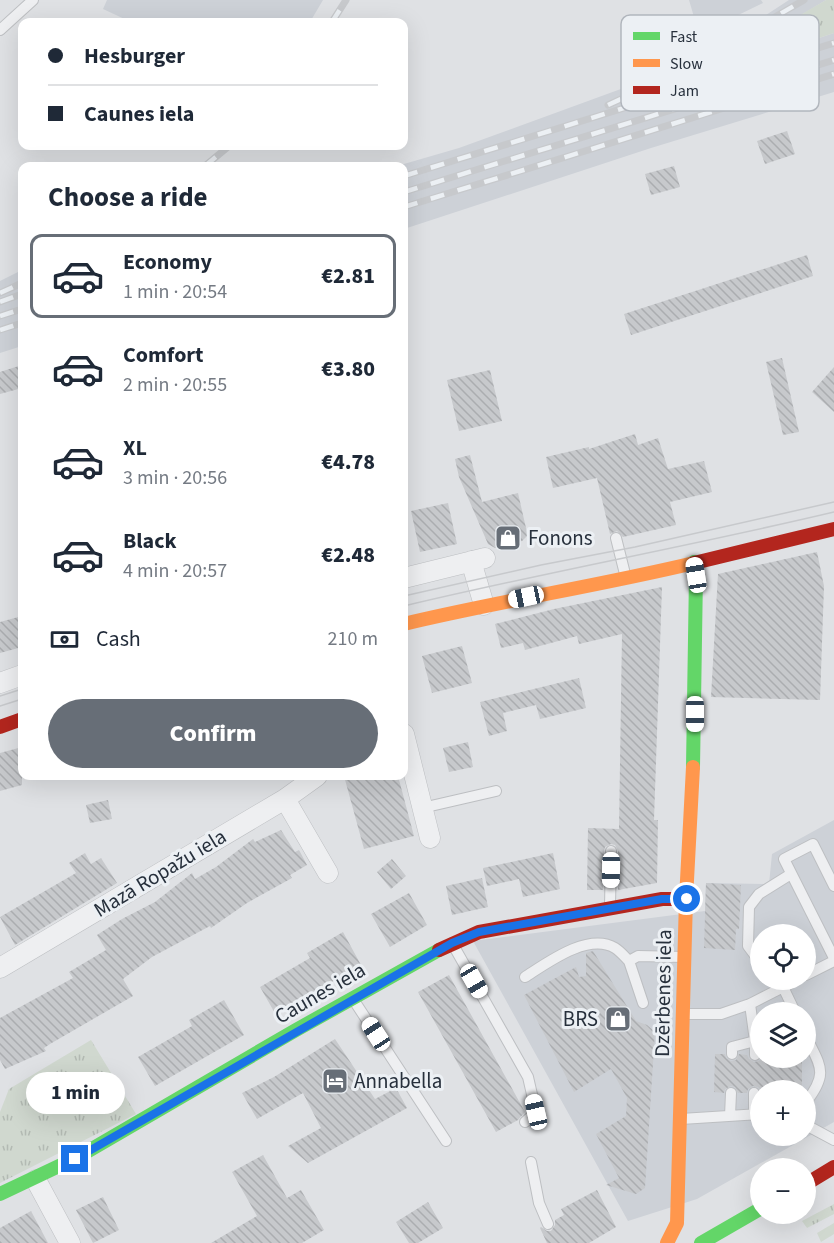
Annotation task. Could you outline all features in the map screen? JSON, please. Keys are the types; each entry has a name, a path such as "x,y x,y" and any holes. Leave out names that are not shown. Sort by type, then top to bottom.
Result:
{"main road":[{"path":"408,623 484,605 626,579 834,529"},
{"name":"Dzērbenes iela","path":"667,1243 677,1223 694,736 696,575 694,562"},
{"path":"0,727 18,720"},
{"name":"Caunes iela","path":"0,1194 36,1180 115,1137 452,943 479,932 662,899 687,899"},
{"path":"816,1178 834,1167"},
{"path":"701,1243 750,1215"}],"street":[{"path":"408,577 478,560 484,605"},
{"path":"0,683 18,676"},
{"path":"408,750 430,838"},
{"name":"Mazā Ropažu iela","path":"0,968 285,799 311,780"},
{"path":"285,799 328,873"},
{"path":"36,1180 70,1243"}],"lane":[{"path":"0,30 33,0"},
{"path":"616,538 626,579"},
{"path":"422,808 496,791"},
{"path":"816,970 834,960 784,859 813,844 834,886"},
{"path":"610,909 611,851"},
{"path":"750,949 748,946 749,907 759,894 791,874"},
{"path":"452,943 528,1077 536,1112 525,1122"},
{"path":"525,977 573,948 599,944 615,947 629,961 643,1003"},
{"path":"629,961 638,956 685,957"},
{"path":"753,1002 770,990"},
{"path":"353,999 446,1141"},
{"path":"684,1014 721,1014 750,1004"},
{"path":"732,1054 732,1047 750,1043"},
{"path":"816,1054 820,1066 816,1090"},
{"path":"730,1116 731,1093"},
{"path":"681,1119 750,1115"},
{"path":"816,1130 834,1140"},
{"path":"531,1162 539,1203 548,1224"}],"shaded area":[{"path":"107,0 323,0 312,18 122,18 103,9"},
{"path":"689,0 761,0 763,3 738,15 693,15"},
{"path":"789,0 826,0 801,15 766,15"},
{"path":"834,33 834,92 819,97 819,38"},
{"path":"621,89 621,111 772,111 408,228 408,163 459,148"},
{"path":"18,272 18,347 0,353 0,281"},
{"path":"834,820 834,1122 816,1132 816,1080 750,1080 750,1146 791,1146 770,1158 750,1158 750,1169 697,1199 628,1221 473,941 705,911 706,883 769,884 772,854"}],"green space":[{"path":"826,0 834,0 834,33 819,38 819,15 800,15"},
{"path":"91,1040 136,1114 0,1183 0,1112 9,1089"},
{"path":"834,1204 834,1214 816,1223 816,1214"},
{"path":"834,1223 834,1234 821,1242 817,1233"}],"building":[{"path":"787,131 795,154 765,164 757,141"},
{"path":"674,166 680,187 651,195 645,174"},
{"path":"807,255 813,276 631,335 624,314"},
{"path":"782,358 799,432 783,435 766,362"},
{"path":"18,366 18,389 0,394 0,372"},
{"path":"834,367 834,412 812,392"},
{"path":"490,370 502,421 459,431 447,380"},
{"path":"635,434 638,445 658,438 668,469 704,461 712,492 670,502 676,525 623,537 617,531 610,534 597,478 553,488 546,457 589,447 589,449"},
{"path":"470,455 482,502 518,493 527,536 522,541 495,548 488,544 459,477 455,459"},
{"path":"448,503 457,544 420,552 411,511"},
{"path":"817,552 824,586 820,700 711,697 718,574"},
{"path":"662,587 654,820 658,820 657,883 618,890 618,851 615,845 611,844 604,850 603,890 587,890 588,828 619,829 622,634 579,644 577,636 525,650 523,643 501,648 495,624 554,609"},
{"path":"18,617 18,648 0,653 0,622"},
{"path":"462,646 472,683 432,693 422,656"},
{"path":"579,678 586,708 540,719 536,705 503,713 507,731 489,736 480,702"},
{"path":"468,742 473,767 449,772 443,748"},
{"path":"18,748 18,780 22,780 22,785 0,791 0,753"},
{"path":"345,780 399,780 414,836 364,849"},
{"path":"108,800 112,819 90,823 86,805"},
{"path":"281,830 295,852 299,850 307,865 290,875 292,878 247,903 211,928 210,926 152,957 123,979 133,996 50,1044 44,1048 46,1051 5,1069 0,1060 0,1018 73,978 69,972 106,950 97,935 155,902 192,873 195,879 216,867 253,839 255,842"},
{"path":"85,853 91,864 101,858 117,883 15,945 0,917 76,873 69,863"},
{"path":"553,853 560,889 523,897 519,879 487,886 483,868"},
{"path":"392,859 406,876 391,889 377,872"},
{"path":"482,878 488,907 452,915 446,886"},
{"path":"706,883 741,885 739,929 736,929 735,950 704,948"},
{"path":"409,893 427,925 390,947 371,914"},
{"path":"343,932 361,965 276,1015 260,987 310,958 307,953"},
{"path":"593,951 636,1021 647,1025 655,1032 645,1188 636,1194 606,1185 619,1178 596,1134 626,1116 627,1098 611,1069 574,1092 524,995 576,967 579,977 586,976 586,953"},
{"path":"449,975 525,1112 518,1120 496,1132 418,992"},
{"path":"224,1000 244,1035 155,1086 138,1057 192,1026 189,1020"},
{"path":"335,1039 375,1099 396,1088 407,1108 308,1163 288,1146 321,1128 303,1093 257,1119 242,1093 274,1077"},
{"path":"715,1054 725,1054 726,1058 731,1061 736,1060 739,1054 747,1055 750,1060 750,1068 802,1068 802,1080 750,1080 747,1093 738,1093 735,1087 731,1086 725,1089 724,1093 714,1092"},
{"path":"263,1155 287,1198 301,1190 324,1230 302,1243 211,1243 257,1216 232,1172"},
{"path":"597,1190 616,1227 589,1243 547,1243 540,1228 551,1231 555,1220 564,1215 561,1209"},
{"path":"103,1197 119,1230 93,1243 76,1210"},
{"path":"428,1202 443,1228 418,1243 409,1243 396,1222"},
{"path":"31,1211 48,1243 0,1243 0,1228"}],"tram line":[{"path":"408,595 834,502"},
{"path":"408,605 834,512"},
{"path":"0,696 18,690"},
{"path":"0,706 18,700"}],"railway":[{"path":"335,18 346,0"},
{"path":"778,15 804,0"},
{"path":"819,48 834,43"},
{"path":"819,65 834,60"},
{"path":"819,79 834,74"},
{"path":"608,105 621,99"},
{"path":"408,175 621,109"},
{"path":"408,191 668,111"},
{"path":"408,206 714,111"},
{"path":"210,162 224,150"},
{"path":"0,293 18,285"},
{"path":"0,302 18,295"},
{"path":"0,316 18,310"},
{"path":"0,330 18,324"}],"traffic: fast":[{"path":"693,767 696,575 694,562"},
{"path":"0,1194 78,1157 439,950"},
{"path":"701,1243 750,1215"}],"traffic: slow":[{"path":"408,623 694,563"},
{"path":"667,1243 677,1223 686,899 693,767"}],"traffic: jam":[{"path":"694,563 834,529"},
{"path":"0,727 18,720"},
{"path":"439,950 479,932 662,899 686,899"},
{"path":"816,1178 834,1167"}],"place":[{"name":"Fonons","path":"508,538"},
{"name":"BRS","path":"618,1019"},
{"name":"Annabella","path":"335,1081"}],"route":[{"path":"75,1159 452,943 479,932 662,899 687,899"}]}
